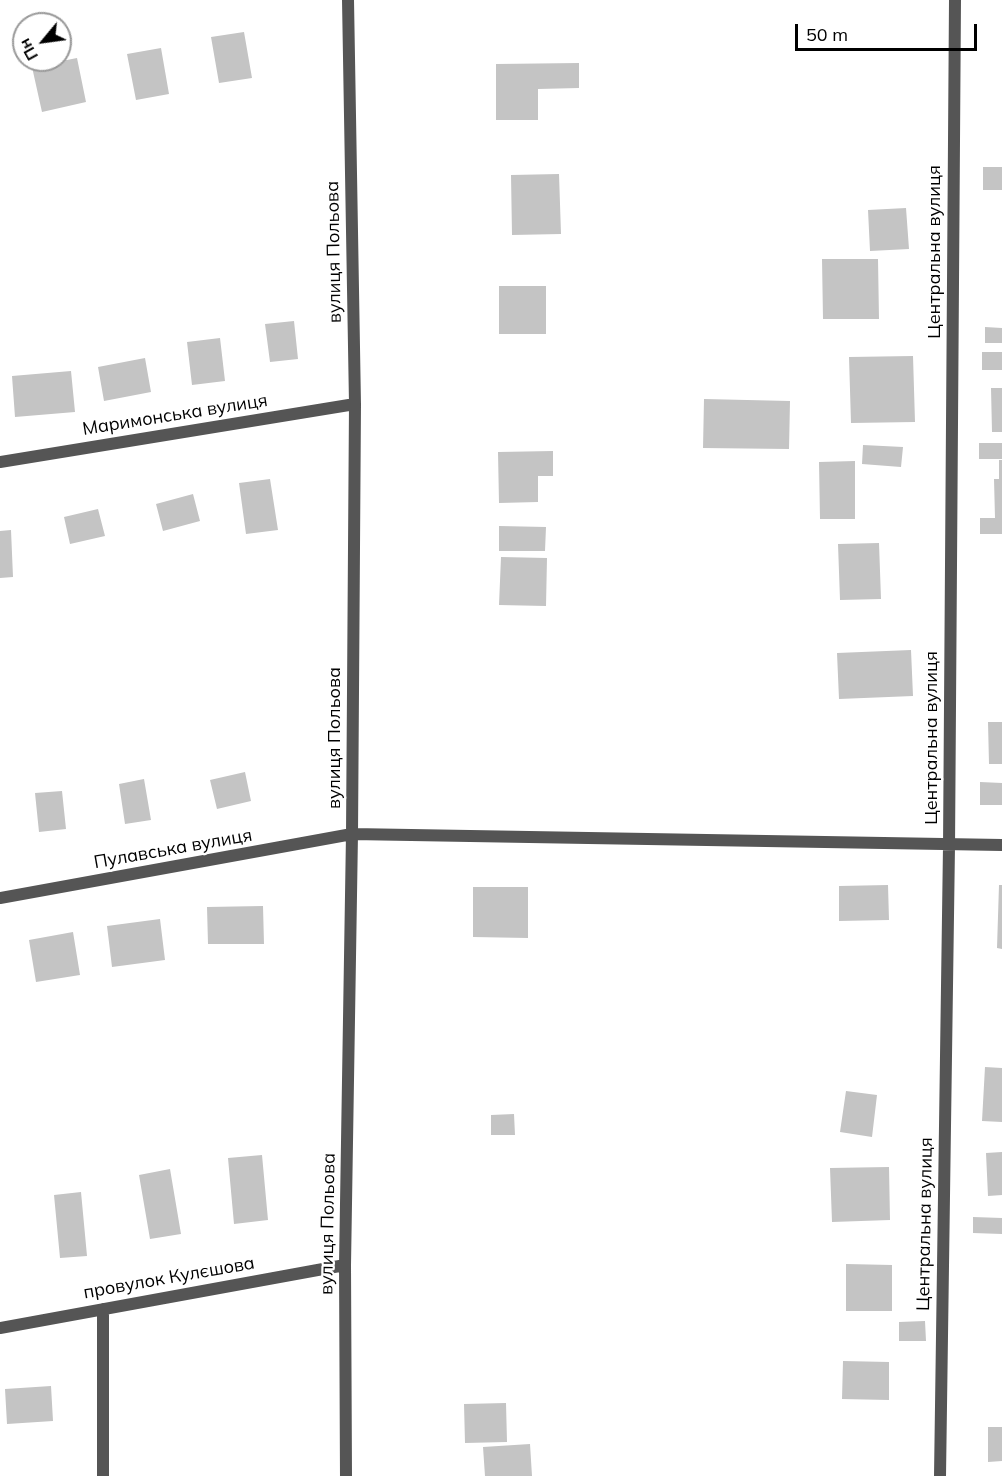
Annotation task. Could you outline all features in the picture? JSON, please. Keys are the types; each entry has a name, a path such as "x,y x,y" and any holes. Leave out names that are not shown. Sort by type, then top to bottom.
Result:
{"street":[{"name":"вулиця Польова","path":"346,1476 345,1265 352,834 355,404 348,0"},
{"name":"Центральна вулиця","path":"940,1476 949,846 955,0"},
{"name":"Маримонська вулиця","path":"0,462 355,404"},
{"name":"Пулавська вулиця","path":"0,898 352,834 949,846 1002,845"},
{"name":"провулок Кулєшова","path":"0,1328 345,1265"},
{"path":"103,1309 103,1476"}],"building":[{"path":"244,32 252,78 219,83 211,37"},
{"path":"161,48 169,94 136,100 127,54"},
{"path":"77,58 86,102 42,112 33,72 72,72 72,59"},
{"path":"579,63 579,88 538,89 538,120 496,120 496,64"},
{"path":"983,167 1002,167 1002,190 983,190"},
{"path":"559,174 561,234 512,235 511,175"},
{"path":"906,208 909,249 870,251 868,210"},
{"path":"822,259 878,259 879,319 823,319"},
{"path":"499,286 546,286 546,334 499,334"},
{"path":"294,321 298,359 270,362 265,324"},
{"path":"985,327 1002,328 1002,343 985,343"},
{"path":"220,338 225,381 192,385 187,342"},
{"path":"982,352 1002,352 1002,370 982,370"},
{"path":"913,356 915,422 851,423 849,357"},
{"path":"145,358 151,392 104,401 98,367"},
{"path":"71,371 75,412 15,417 12,376"},
{"path":"991,388 1002,388 1002,432 992,432"},
{"path":"704,399 790,401 789,449 703,448"},
{"path":"979,443 1002,443 1002,459 979,459"},
{"path":"863,445 903,447 901,467 862,464"},
{"path":"553,451 553,476 538,476 538,502 499,503 498,452"},
{"path":"999,460 1002,460 1002,534 980,534 980,518 995,518 994,479 999,479"},
{"path":"855,461 855,519 820,519 819,462"},
{"path":"270,479 278,530 246,534 239,483"},
{"path":"193,494 200,521 163,531 156,504"},
{"path":"98,509 105,536 70,544 64,517"},
{"path":"499,526 546,527 545,551 499,551"},
{"path":"11,530 13,577 0,578 0,531"},
{"path":"879,543 881,599 840,600 838,544"},
{"path":"501,557 547,558 546,606 499,605"},
{"path":"911,650 913,696 839,699 837,653"},
{"path":"988,722 1002,722 1002,764 989,764"},
{"path":"245,772 251,801 217,809 210,780"},
{"path":"144,779 151,820 125,824 119,784"},
{"path":"980,782 1002,783 1002,805 980,805"},
{"path":"62,791 66,829 39,832 35,793"},
{"path":"888,885 889,920 839,921 839,886"},
{"path":"999,885 1002,885 1002,949 997,948"},
{"path":"473,887 528,887 528,938 473,937"},
{"path":"263,906 264,944 208,944 207,907"},
{"path":"160,919 165,960 112,967 107,926"},
{"path":"73,932 80,975 36,982 29,940"},
{"path":"985,1067 1002,1068 1002,1122 982,1121"},
{"path":"846,1091 877,1095 872,1137 840,1132"},
{"path":"514,1114 515,1135 491,1135 491,1115"},
{"path":"1002,1152 1002,1195 988,1196 986,1153"},
{"path":"262,1155 268,1220 234,1224 228,1158"},
{"path":"889,1167 890,1220 832,1222 830,1168"},
{"path":"170,1169 181,1234 150,1239 139,1175"},
{"path":"81,1192 87,1256 60,1258 54,1195"},
{"path":"973,1217 1002,1218 1002,1234 973,1233"},
{"path":"846,1264 892,1265 892,1311 846,1311"},
{"path":"925,1321 926,1341 899,1341 899,1322"},
{"path":"843,1361 889,1362 889,1400 842,1399"},
{"path":"51,1386 53,1421 7,1424 5,1389"},
{"path":"506,1403 507,1442 465,1443 464,1404"},
{"path":"988,1427 1002,1427 1002,1461 988,1462"},
{"path":"530,1444 532,1476 485,1476 483,1447"}]}
